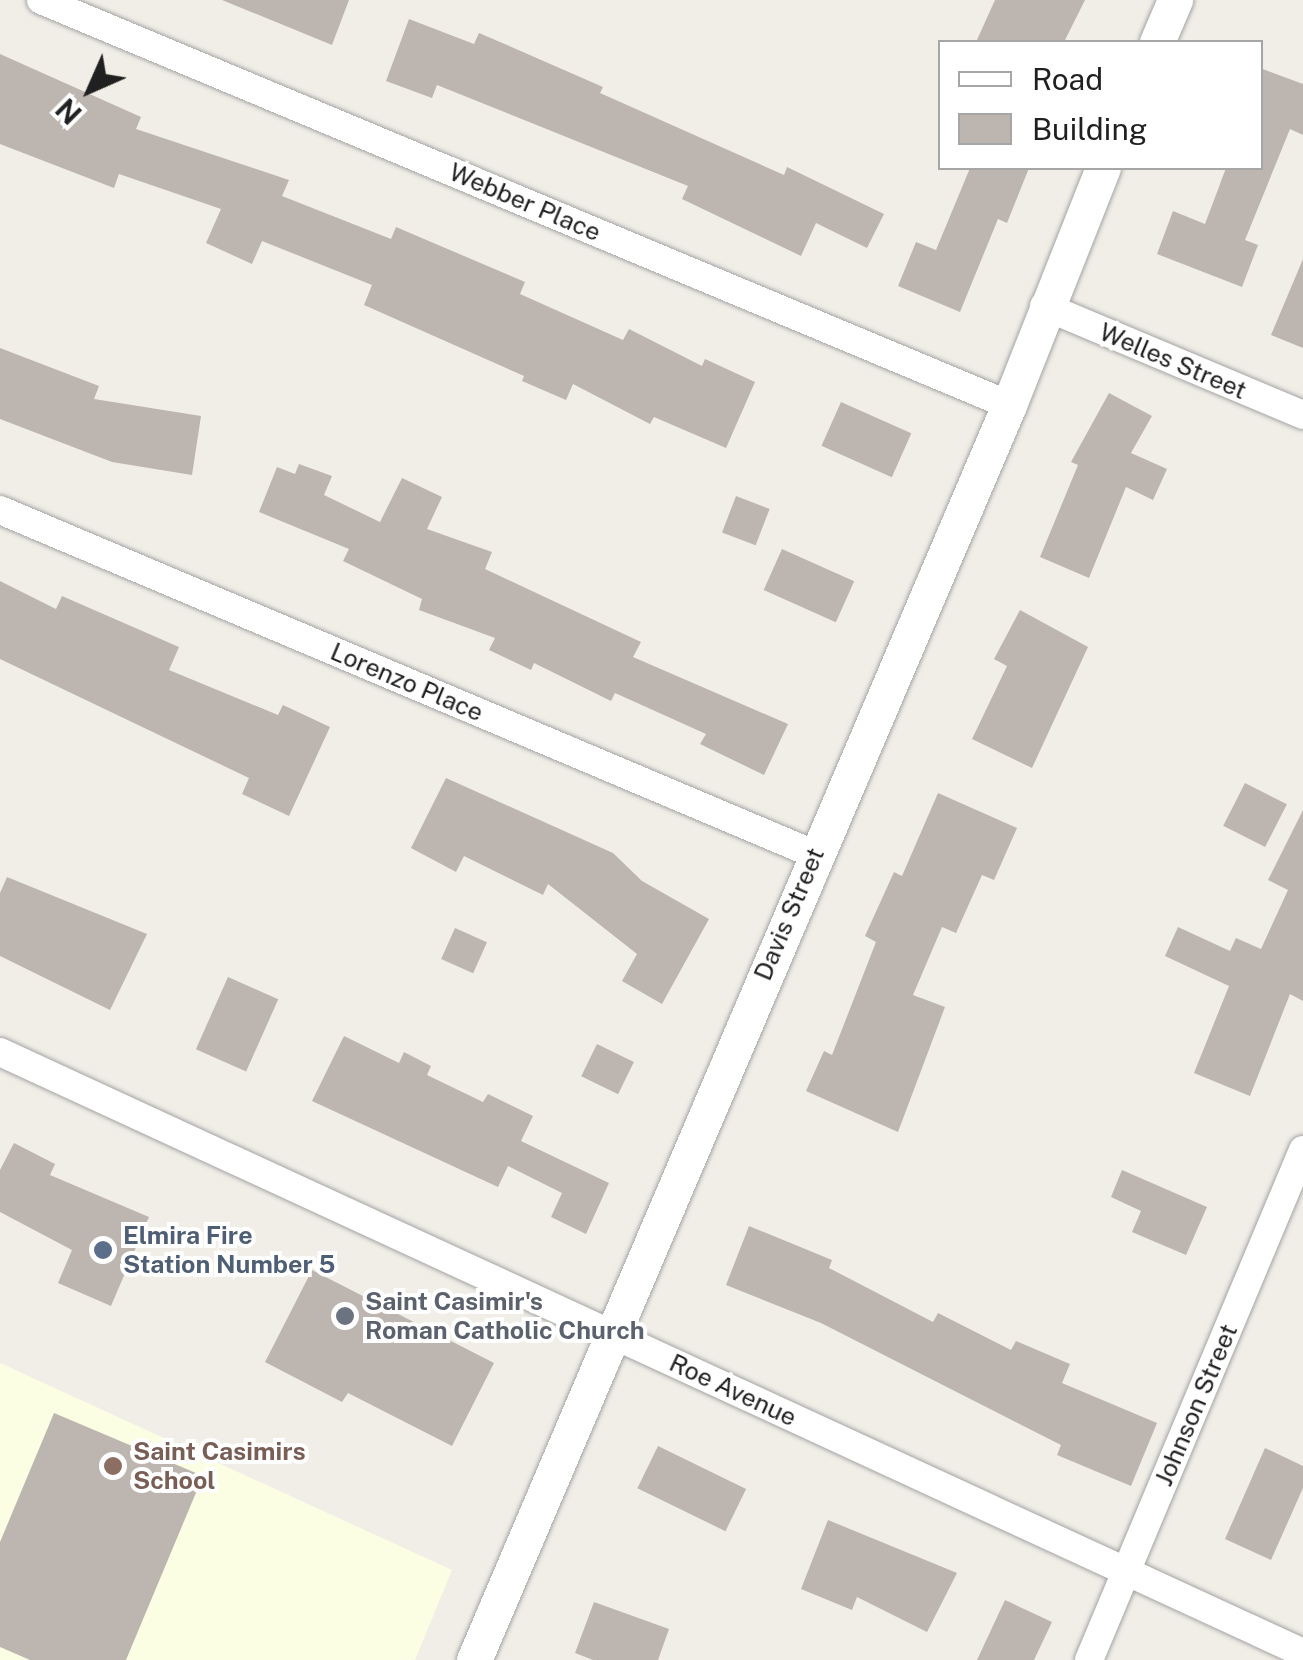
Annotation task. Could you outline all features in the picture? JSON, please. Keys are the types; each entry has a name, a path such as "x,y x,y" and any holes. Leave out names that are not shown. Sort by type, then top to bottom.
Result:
{"street":[{"name":"Webber Place","path":"41,0 1009,405"},
{"path":"1158,40 1175,0"},
{"name":"Davis Street","path":"474,1660 814,854 1009,405 1044,306 1102,170"},
{"name":"Welles Street","path":"1044,306 1303,415"},
{"name":"Lorenzo Place","path":"0,510 814,854"},
{"name":"Roe Avenue","path":"0,1052 1303,1652"},
{"name":"Johnson Street","path":"1089,1660 1303,1150"}],"shaded area":[{"name":"Saint Casimirs School","path":"0,1363 452,1570 415,1660 0,1660"}],"building":[{"path":"222,0 349,0 332,45"},
{"path":"995,0 1085,0 1065,40 977,40"},
{"path":"409,19 474,44 479,33 603,87 600,93 784,175 787,167 884,214 867,248 816,223 801,256 682,199 688,186 437,85 432,98 386,81"},
{"path":"0,54 141,117 136,129 289,180 282,196 391,239 396,227 525,282 520,294 623,340 629,329 702,366 705,359 755,382 726,448 654,417 650,424 573,384 566,400 522,381 524,376 364,305 372,285 262,241 252,264 206,243 221,209 119,174 114,188 0,144"},
{"path":"1263,69 1303,84 1303,135 1290,129 1245,240 1258,245 1242,287 1157,254 1173,211 1205,224 1225,170 1263,170"},
{"path":"969,170 1028,170 1007,223 998,219 960,312 898,286 916,242 936,250"},
{"path":"1303,259 1303,348 1271,335"},
{"path":"0,348 99,386 94,399 201,416 192,475 112,462 0,419"},
{"path":"1109,393 1152,416 1131,453 1167,469 1153,500 1126,487 1089,578 1040,557 1078,465 1071,462"},
{"path":"841,402 911,433 892,477 821,446"},
{"path":"299,464 332,476 324,495 380,522 402,478 442,497 427,529 492,552 485,569 641,642 633,657 788,724 764,775 700,744 706,734 615,693 611,701 534,663 531,670 489,650 495,638 419,610 422,599 343,561 349,549 259,512 277,467 295,474"},
{"path":"736,496 770,509 756,545 722,532"},
{"path":"782,549 854,581 836,622 764,590"},
{"path":"0,581 56,609 62,596 179,647 169,670 278,715 283,705 330,727 289,816 242,794 249,778 0,659"},
{"path":"1020,610 1088,647 1032,768 972,739 1007,666 994,659"},
{"path":"446,778 613,853 642,881 709,919 662,1004 622,981 637,954 548,884 543,895 464,856 456,872 411,848"},
{"path":"1245,783 1287,804 1265,847 1223,826"},
{"path":"938,793 1017,828 994,880 982,875 956,933 942,927 913,995 945,1007 898,1132 806,1091 824,1051 832,1055 876,942 865,936 894,872 902,876"},
{"path":"1303,810 1303,1001 1290,994 1250,1096 1194,1073 1229,986 1165,956 1178,927 1230,951 1236,938 1261,949 1288,890 1268,880"},
{"path":"7,877 147,934 110,1010 0,956 0,893"},
{"path":"455,928 487,942 473,973 441,959"},
{"path":"228,977 278,999 246,1072 196,1049"},
{"path":"344,1036 399,1063 404,1052 431,1066 427,1075 483,1102 488,1094 533,1116 521,1141 609,1183 586,1234 551,1217 562,1193 508,1166 498,1187 312,1101"},
{"path":"597,1044 634,1062 618,1094 581,1076"},
{"path":"14,1143 55,1164 50,1175 149,1217 111,1306 58,1283 72,1250 0,1212 0,1170"},
{"path":"1122,1170 1207,1207 1186,1255 1132,1232 1141,1211 1111,1197"},
{"path":"749,1226 832,1260 829,1268 933,1322 938,1313 1011,1350 1016,1341 1070,1364 1062,1383 1157,1423 1131,1486 1057,1455 1061,1445 821,1323 726,1285"},
{"name":"Saint Casimir's Roman Catholic Church","path":"312,1270 494,1363 452,1446 348,1393 342,1402 265,1362"},
{"path":"54,1413 203,1476 126,1660 30,1660 0,1647 0,1542"},
{"path":"658,1446 746,1489 725,1531 637,1488"},
{"path":"1265,1448 1303,1466 1303,1488 1271,1560 1225,1539"},
{"path":"828,1520 957,1573 927,1632 857,1597 852,1610 801,1589"},
{"path":"1005,1600 1052,1622 1034,1660 977,1660"},
{"path":"594,1602 669,1629 658,1660 593,1660 575,1653"}],"place":[{"name":"Elmira Fire Station Number 5","path":"103,1250"},
{"name":"Saint Casimir's Roman Catholic Church","path":"345,1316"},
{"name":"Saint Casimirs School","path":"113,1466"}]}
